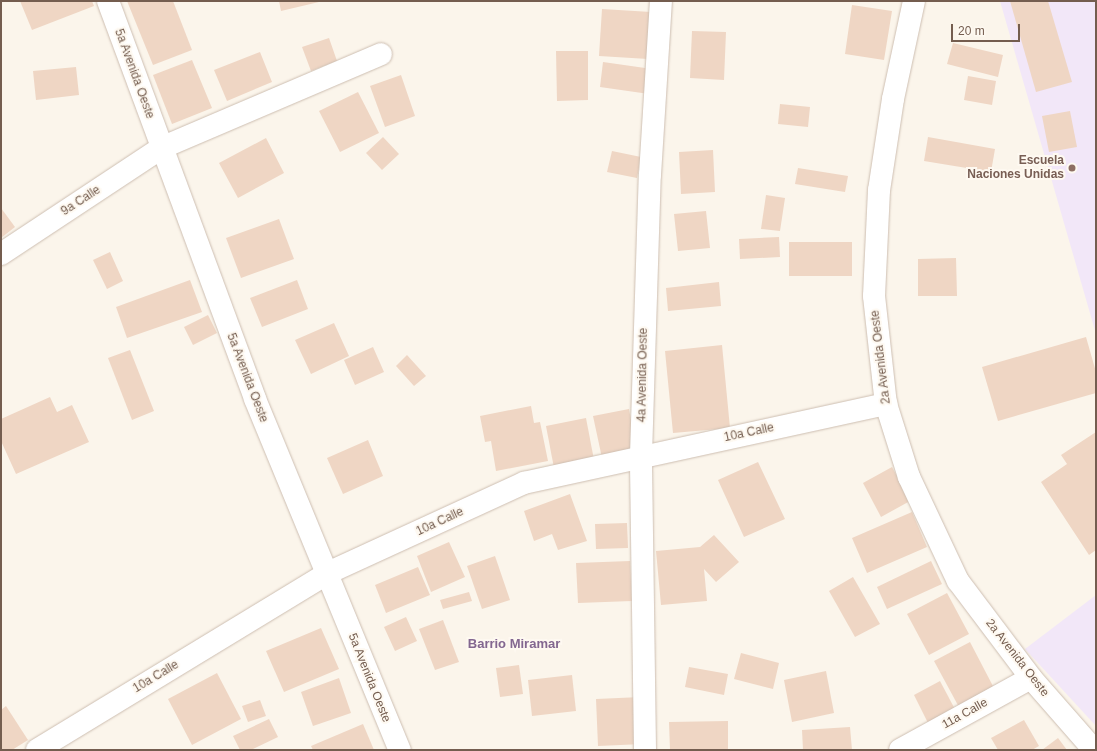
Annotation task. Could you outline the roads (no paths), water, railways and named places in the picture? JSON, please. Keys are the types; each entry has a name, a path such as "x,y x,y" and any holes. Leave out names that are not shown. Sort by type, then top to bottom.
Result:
{"street":[{"name":"5a Avenida Oeste","path":"108,1 254,399 328,573 370,683 400,750"},
{"name":"4a Avenida Oeste","path":"645,750 641,455 650,175 661,1"},
{"name":"2a Avenida Oeste","path":"914,1 893,99 879,190 874,296 886,404 909,477 958,580 1031,678 1094,750"},
{"name":"9a Calle","path":"1,254 161,148 381,54"},
{"name":"10a Calle","path":"37,750 328,573 524,483 641,455 886,404"},
{"name":"11a Calle","path":"900,750 1031,678"}],"place":[{"name":"Escuela Naciones Unidas","path":"1072,168"}],"district":[{"name":"Barrio Miramar","path":"514,644"}]}
